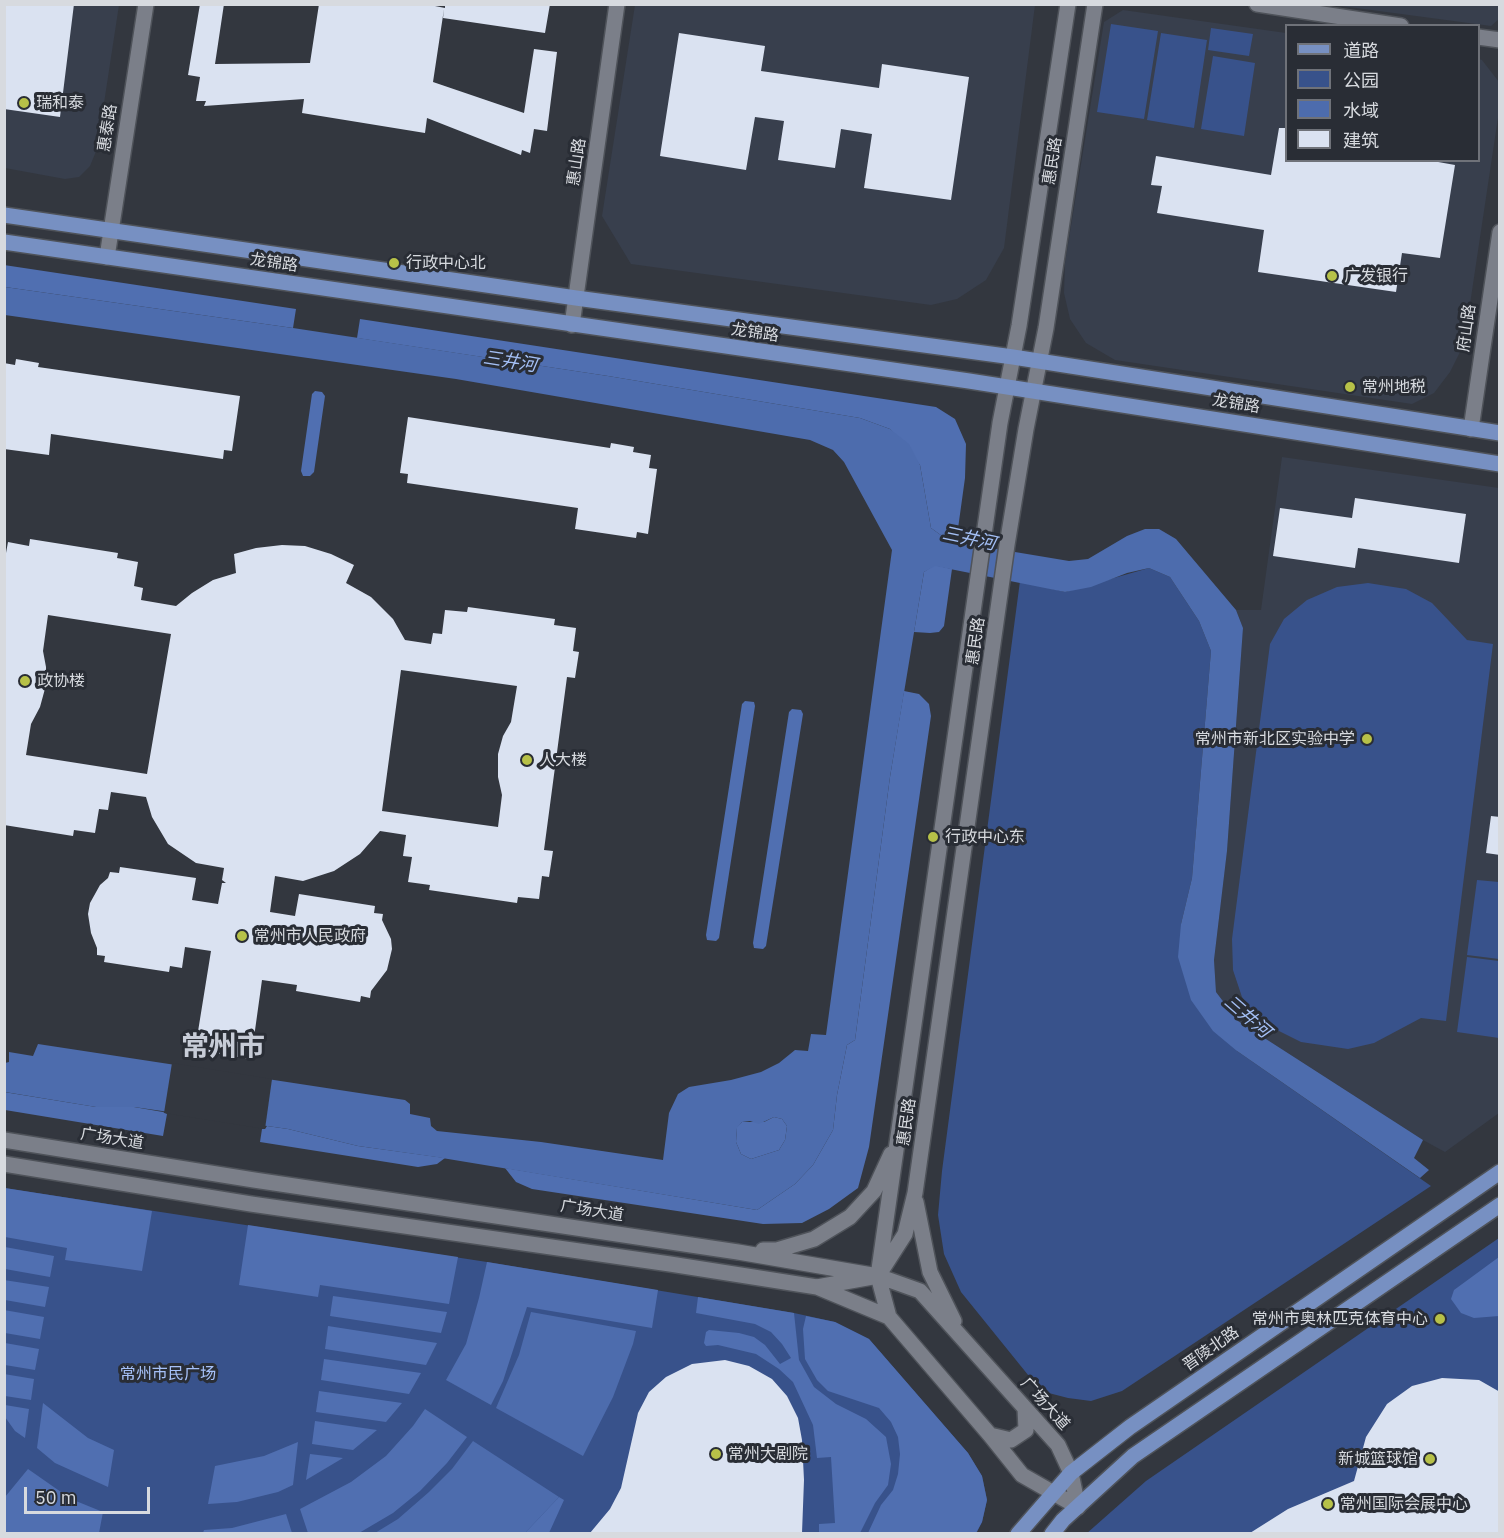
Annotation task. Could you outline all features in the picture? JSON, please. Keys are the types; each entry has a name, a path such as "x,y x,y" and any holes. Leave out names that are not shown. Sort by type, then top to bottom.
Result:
{"main road":[{"name":"龙锦路","path":"4,215 576,298 1013,357 1500,433"},
{"name":"龙锦路","path":"4,242 1034,391 1500,464"},
{"name":"晋陵北路","path":"1018,1533 1071,1473 1130,1427 1500,1172"},
{"path":"1052,1533 1133,1456 1500,1205"}],"street":[{"name":"惠泰路","path":"107,257 146,4"},
{"name":"惠山路","path":"572,325 617,4"},
{"name":"惠民路","path":"889,1317 878,1276 982,541 1068,4"},
{"name":"惠民路","path":"878,1276 905,1234 915,1193 1007,545 1039,362 1095,4"},
{"path":"1257,4 1388,24"},
{"path":"1480,37 1500,40"},
{"name":"府山路","path":"1471,429 1500,232"},
{"path":"738,1252 777,1250 814,1239 850,1217 874,1191 899,1138"},
{"name":"广场大道","path":"4,1140 738,1252 878,1276 920,1292 1058,1445 1071,1473 1078,1507"},
{"path":"4,1164 251,1204 817,1287 889,1317 1022,1475 1078,1507"},
{"path":"915,1193 930,1272 965,1342"},
{"path":"817,1287 878,1276"},
{"path":"990,1435 1011,1440 1026,1430 1025,1408"}],"shaded area":[{"path":"4,5 119,5 97,149 90,166 79,177 65,179 5,168"},
{"path":"635,5 1035,5 1004,248 986,280 957,299 931,305 631,264 602,216"},
{"path":"1334,5 1499,5 1499,19 1491,26"},
{"path":"1123,10 1285,33 1285,162 1480,162 1480,59 1482,60 1499,82 1499,111 1464,344 1450,372 1434,393 1412,404 1115,360 1086,343 1070,319 1064,293 1065,263 1104,22"},
{"path":"4,265 296,309 293,328 5,287"},
{"path":"360,319 936,407 955,419 966,444 965,478 956,543 949,541 931,528 920,465 890,429 860,418 608,376 357,338"},
{"path":"315,391 322,392 325,396 314,472 310,476 303,476 301,471 312,394"},
{"name":"常州市新北区实验中学","path":"1282,457 1499,488 1499,1113 1445,1152 1238,1021 1216,992 1214,960 1227,851 1243,628 1236,610 1261,610"},
{"path":"934,565 952,569 944,626 939,632 914,632 924,572"},
{"path":"904,691 919,694 929,704 931,716 869,1147 858,1188 829,1209 802,1223 763,1224 532,1189 516,1182 505,1168 757,1210 795,1184 813,1165 833,1130 847,1045 855,1040 890,777"},
{"path":"745,701 754,702 755,706 719,938 716,941 707,940 742,704"},
{"path":"792,709 801,710 803,714 766,946 763,949 754,948 789,712"},
{"path":"4,1092 96,1107 134,1107 163,1112 167,1114 163,1136 5,1110"},
{"path":"774,1117 782,1119 787,1126 785,1140 779,1150 751,1159 741,1154 736,1142 737,1127 742,1122 764,1122"},
{"path":"267,1126 358,1146 445,1158 437,1164 418,1167 260,1142 262,1129"},
{"path":"5,1188 152,1211 142,1271 65,1260 67,1248 5,1237"},
{"path":"248,1225 458,1257 449,1304 320,1285 318,1297 239,1285"},
{"path":"5,1247 54,1256 50,1277 5,1269"},
{"path":"1499,1257 1499,1316 1474,1318 1461,1313 1451,1299 1454,1290"},
{"path":"487,1262 658,1290 652,1328 527,1307 503,1381 491,1405 446,1380 466,1344"},
{"path":"4,1280 49,1287 45,1307 5,1300"},
{"path":"333,1296 447,1312 441,1333 330,1316"},
{"path":"698,1297 794,1313 799,1360 814,1387 836,1404 866,1419 886,1437 891,1464 888,1485 875,1503 860,1533 819,1533 819,1524 835,1523 831,1457 817,1458 813,1425 793,1382 779,1369 756,1354 718,1345 706,1346 704,1343 706,1332 709,1330 754,1337 765,1345 780,1364 791,1358 782,1344 771,1332 755,1324 696,1313"},
{"path":"4,1310 44,1317 40,1339 5,1333"},
{"path":"806,1316 835,1322 869,1339 968,1453 982,1476 987,1500 982,1522 976,1533 868,1533 881,1505 893,1490 898,1474 900,1454 898,1437 891,1422 879,1408 828,1391 817,1380 805,1359 803,1329"},
{"path":"328,1326 437,1343 426,1365 325,1349"},
{"path":"5,1343 39,1349 35,1370 5,1365"},
{"path":"324,1359 421,1373 409,1394 321,1380"},
{"path":"4,1374 34,1379 31,1400 5,1396"},
{"path":"319,1391 402,1403 386,1422 316,1412"},
{"path":"43,1403 88,1438 114,1450 108,1487 55,1463 37,1448"},
{"path":"5,1405 29,1409 25,1438 15,1431 5,1417"},
{"path":"425,1409 467,1437 447,1463 420,1491 393,1513 359,1533 308,1533 300,1509 351,1482 386,1456"},
{"path":"315,1421 377,1430 353,1450 312,1444"},
{"path":"298,1442 293,1485 278,1492 237,1502 208,1504 215,1466 264,1456"},
{"path":"310,1454 343,1458 306,1480"},
{"path":"28,1469 71,1499 103,1512 99,1533 5,1533 5,1497"},
{"path":"559,1497 564,1500 549,1533 525,1533"},
{"path":"286,1514 292,1533 203,1533 204,1530 232,1528"}],"green space":[{"path":"1111,24 1158,31 1144,119 1097,112"},
{"path":"1211,28 1253,34 1249,56 1208,50"},
{"path":"1161,33 1207,40 1194,128 1147,120"},
{"path":"1213,56 1255,63 1244,136 1201,129"},
{"path":"1149,568 1170,577 1199,621 1211,651 1192,878 1181,924 1237,1051 1431,1186 1122,1391 1091,1401 1041,1391 961,1292 944,1254 938,1215 1020,581 1065,592"},
{"path":"1368,583 1406,589 1432,603 1467,640 1493,644 1446,1021 1421,1018 1374,1043 1348,1049 1301,1042 1273,1028 1254,1014 1242,997 1233,970 1232,939 1270,644 1284,619 1307,600 1337,587"},
{"path":"1477,880 1499,882 1499,959 1467,955"},
{"path":"1467,957 1499,961 1499,1038 1457,1032"},
{"name":"常州市民广场","path":"4,1188 487,1262 794,1313 835,1322 869,1339 968,1453 982,1476 987,1500 982,1522 976,1534 5,1533"},
{"name":"常州市奥林匹克体育中心","path":"1499,1238 1499,1533 1086,1534 1146,1481"}],"water":[{"name":"三井河","path":"5,287 608,376 860,418 890,429 909,444 920,465 931,528 949,541 1069,561 1088,559 1127,536 1145,529 1159,529 1176,539 1236,610 1243,628 1227,851 1214,960 1216,992 1238,1021 1423,1140 1414,1158 1429,1170 1420,1178 1237,1051 1213,1031 1191,1000 1178,957 1181,924 1192,878 1211,651 1199,621 1170,577 1149,568 1127,573 1091,587 1065,592 935,566 924,572 890,777 855,1040 847,1045 833,1130 813,1165 795,1184 757,1210 358,1146 288,1129 134,1107 96,1107 5,1092 5,1063 9,1062 9,1052 33,1056 38,1044 405,1100 410,1104 410,1114 430,1118 431,1126 437,1131 541,1142 663,1160 669,1113 678,1094 689,1087 761,1072 779,1063 795,1050 808,1051 811,1034 826,1035 892,550 844,462 833,450 810,440 456,379 5,315","holes":["774,1117 782,1119 787,1126 785,1140 779,1150 751,1159 741,1154 736,1142 737,1128 742,1122 750,1121 759,1124"]},
{"path":"531,1312 636,1331 613,1397 583,1456 496,1408 519,1355"},
{"path":"473,1441 559,1497 525,1533 375,1533 398,1519 429,1492 452,1469"}],"pier":[{"path":"172,1063 272,1079 265,1129 164,1113"}],"building":[{"path":"4,4 74,4 60,117 4,109"},
{"path":"200,4 224,4 215,64 310,63 319,4 425,4 445,8 445,4 550,4 545,33 443,18 444,9 433,82 524,113 534,49 557,52 547,131 534,129 530,153 522,150 521,155 427,118 425,133 302,113 304,99 204,106 206,101 196,101 200,77 188,75"},
{"path":"679,33 765,46 761,71 879,88 882,64 969,77 951,200 864,188 872,134 841,129 835,168 778,160 784,121 755,117 746,170 660,156"},
{"path":"1279,128 1285,128 1285,162 1438,162 1455,165 1440,258 1402,253 1396,292 1258,272 1264,230 1157,213 1162,186 1151,185 1156,156 1271,175"},
{"path":"16,359 39,363 38,367 240,396 232,451 224,450 223,459 51,434 49,455 4,449 4,363 15,365"},
{"path":"408,417 610,448 611,443 634,447 633,452 651,455 649,468 657,469 648,534 637,532 636,538 575,529 578,508 407,483 408,474 400,473"},
{"path":"1355,498 1466,514 1459,563 1358,548 1355,568 1273,556 1280,508 1352,518"},
{"path":"30,539 118,553 117,558 138,562 134,586 143,588 141,600 176,606 213,580 236,573 234,554 256,548 282,545 305,546 331,554 354,565 346,583 371,597 393,619 405,640 431,644 433,633 442,634 445,610 467,612 468,607 555,619 554,625 576,628 573,651 579,652 575,678 567,677 544,850 553,851 549,877 542,876 539,899 518,897 517,903 429,890 430,885 408,882 412,857 403,856 406,835 380,831 360,854 334,871 303,881 275,876 270,912 295,916 299,894 375,906 374,913 383,914 382,920 391,939 392,949 387,970 371,991 370,998 361,996 360,1002 296,991 297,985 262,980 251,1059 195,1050 211,951 185,947 182,968 170,966 169,972 104,962 105,956 97,955 88,914 90,903 100,885 108,878 110,872 119,873 120,867 196,878 192,900 218,904 222,883 226,883 222,880 224,868 196,863 168,844 152,817 146,797 111,792 108,810 99,809 95,833 74,830 73,836 4,825 4,564 8,542 29,546","holes":["48,615 171,634 147,774 26,755 31,724 40,707 46,685 43,651","401,670 517,686 511,722 503,736 498,754 498,777 502,795 498,827 382,811"]},
{"path":"1491,816 1500,817 1500,855 1486,853"},
{"name":"常州大剧院","path":"725,1360 749,1366 772,1379 787,1396 798,1418 802,1440 804,1480 802,1533 590,1533 610,1509 621,1488 638,1413 649,1392 666,1377 692,1364"},
{"name":"新城篮球馆","path":"1442,1378 1479,1380 1500,1392 1500,1533 1250,1533 1288,1509 1354,1481 1366,1437 1387,1404 1412,1386"}],"place":[{"name":"瑞和泰","path":"24,103"},
{"name":"行政中心北","path":"394,263"},
{"name":"广发银行","path":"1332,276"},
{"name":"常州地税","path":"1350,387"},
{"name":"政协楼","path":"25,681"},
{"name":"常州市新北区实验中学","path":"1367,739"},
{"name":"人大楼","path":"527,760"},
{"name":"行政中心东","path":"933,837"},
{"name":"常州市人民政府","path":"242,936"},
{"name":"常州市奥林匹克体育中心","path":"1440,1319"},
{"name":"常州大剧院","path":"716,1454"},
{"name":"新城篮球馆","path":"1430,1459"},
{"name":"常州国际会展中心","path":"1328,1504"}],"district":[{"name":"常州市","path":"223,1048"}]}
